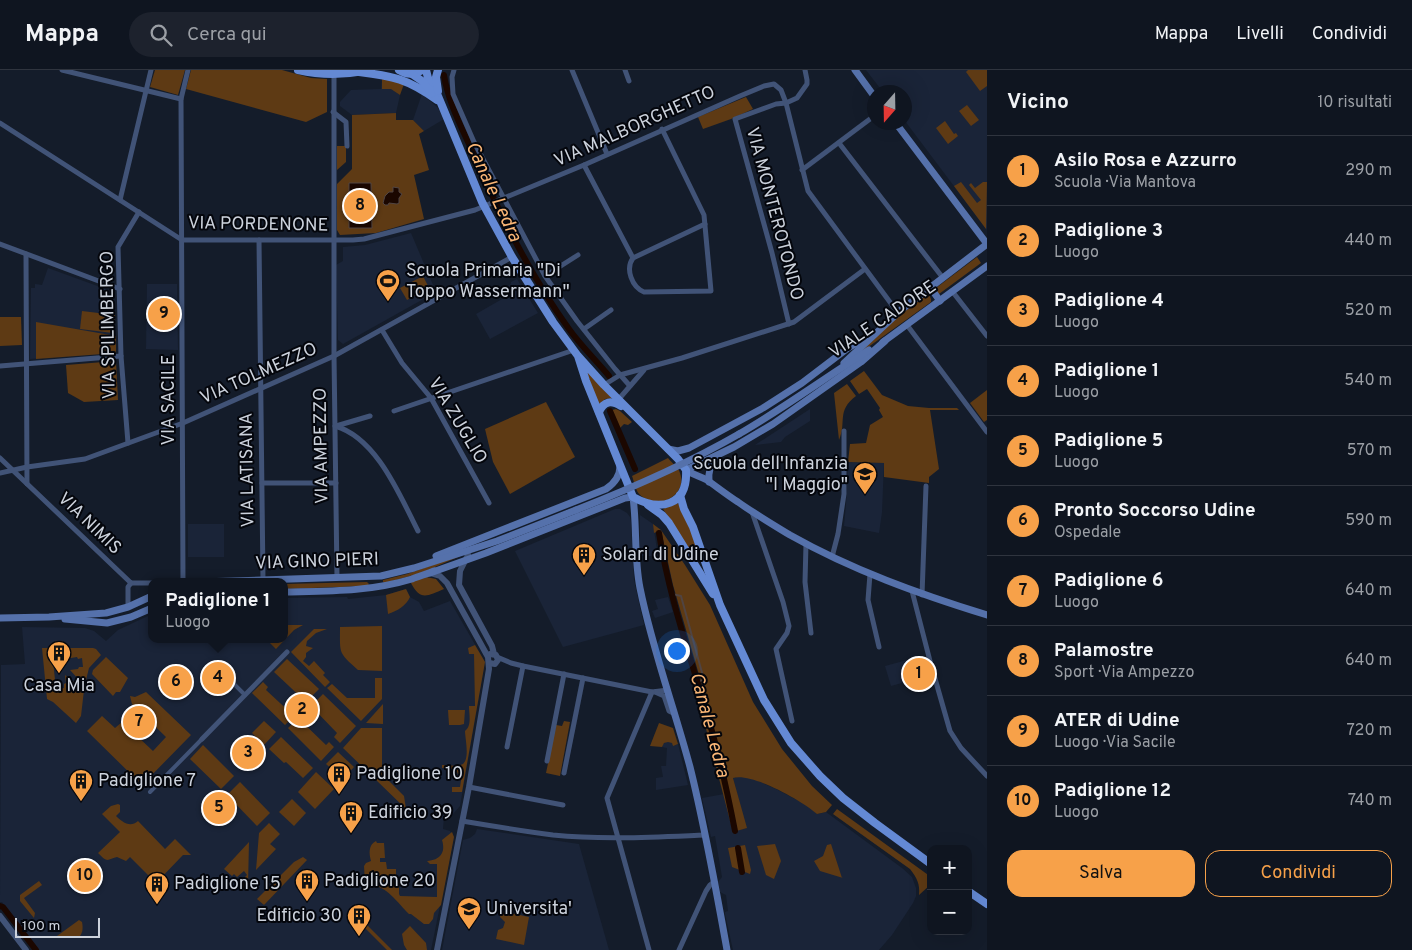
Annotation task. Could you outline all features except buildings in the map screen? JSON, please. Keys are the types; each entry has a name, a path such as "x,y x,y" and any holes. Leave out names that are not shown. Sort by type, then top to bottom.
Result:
{"main road":[{"path":"298,70 334,74 371,70"},
{"path":"399,70 412,74 422,81 438,98"},
{"path":"412,74 424,70 512,257 553,322 604,386 668,449 686,470 708,481 752,512 832,557 922,595 987,615"},
{"path":"438,70 436,77 438,98"},
{"path":"855,70 867,86"},
{"path":"359,72 396,77 438,98"},
{"path":"901,130 987,244"},
{"name":"VIALE CADORE","path":"832,373 898,313 987,244"},
{"name":"VIALE CADORE","path":"832,373 907,325 987,266"},
{"path":"929,288 938,302"},
{"path":"668,449 684,450 763,408 848,348 874,334"},
{"path":"686,470 718,456 747,440 806,402 854,368 885,340"},
{"path":"576,353 633,497 640,588 691,774 727,950"},
{"path":"497,541 659,476 712,450 794,400 832,373"},
{"path":"599,412 604,404 610,402 617,403 629,411"},
{"path":"747,440 738,440 733,436 734,431 763,408"},
{"path":"708,481 710,467 726,448 727,444 725,438 716,434"},
{"path":"424,565 439,555 606,490 619,475 620,462"},
{"path":"635,514 639,506 646,503 667,504 676,499 685,485 686,470"},
{"path":"685,485 694,480 708,481"},
{"path":"598,493 602,507"},
{"path":"680,495 720,605 764,700 791,743 832,789 927,861"},
{"path":"430,573 463,562 625,498 633,497 646,503 665,519 720,605"},
{"name":"VIA GINO PIERI","path":"288,579 377,576 424,565 497,541"},
{"name":"VIA GINO PIERI","path":"288,592 335,591 378,587 430,573 497,541"},
{"path":"688,555 697,555 701,550"},
{"path":"377,576 378,587"},
{"path":"0,618 106,613 148,598"},
{"path":"49,617 107,623 131,617 148,610"},
{"path":"106,613 107,623"},
{"path":"972,894 987,904"}],"street":[{"path":"62,70 181,99"},
{"path":"120,200 151,70"},
{"name":"VIA SACILE","path":"183,578 181,99 188,70"},
{"path":"454,70 452,78 453,94 501,199 545,276 584,329 630,386"},
{"path":"572,70 607,154"},
{"path":"625,70 629,81"},
{"name":"VIA MONTEROTONDO","path":"789,324 772,252 735,119 776,104 786,104 797,98 805,88 807,80 805,70"},
{"name":"VIA AMPEZZO","path":"334,74 334,356 337,578"},
{"name":"VIA MALBORGHETTO","path":"487,205 584,165 662,129 770,84 775,84 779,87 786,104 808,191 898,313"},
{"path":"333,112 346,122 347,146"},
{"path":"802,170 867,121"},
{"name":"VIA PORDENONE","path":"0,123 182,240 364,239 475,210 487,205"},
{"path":"662,129 704,215 705,224 711,291 644,292 638,288 629,271 629,264 633,258 705,224"},
{"path":"839,143 943,278"},
{"path":"584,165 633,258"},
{"name":"VIA SPILIMBERGO","path":"128,443 121,356 118,247 139,212"},
{"name":"VIA LATISANA","path":"259,240 263,578"},
{"path":"0,244 120,289"},
{"path":"26,254 27,484"},
{"path":"545,276 578,255"},
{"name":"VIA TOLMEZZO","path":"0,473 27,467 85,459 183,422 334,356 512,257"},
{"path":"604,386 620,375 646,369 789,324 865,269"},
{"path":"952,291 987,336"},
{"path":"584,329 611,310"},
{"path":"907,325 986,429"},
{"name":"VIA ZUGLIO","path":"382,330 402,363 431,398 489,503"},
{"path":"394,411 576,353"},
{"path":"0,366 121,356"},
{"path":"618,400 646,369"},
{"path":"335,426 370,416"},
{"path":"335,426 349,431 378,457 418,531"},
{"path":"832,557 838,534 844,494 844,430"},
{"name":"VIA NIMIS","path":"0,458 132,583"},
{"path":"262,483 336,483"},
{"path":"922,595 926,486"},
{"path":"752,512 783,602 789,626 776,649 792,721"},
{"path":"806,544 805,582 811,633"},
{"path":"437,950 493,659 492,646 459,585 459,575 463,562 468,555"},
{"path":"430,573 440,576 448,583 470,625 493,659 653,692 664,696 669,711 675,714"},
{"path":"870,574 868,600 879,648"},
{"path":"128,606 128,587 132,583 148,583"},
{"path":"912,591 950,731 961,748 987,776"},
{"path":"470,625 477,621"},
{"path":"150,792 287,652"},
{"path":"507,747 523,666"},
{"path":"547,761 564,674"},
{"path":"564,773 583,678"},
{"path":"233,683 245,695"},
{"path":"653,692 668,690"},
{"path":"649,950 607,798 653,692"},
{"path":"469,787 563,805"},
{"path":"462,821 554,835 618,837 705,835"},
{"path":"679,950 706,890 714,882"},
{"path":"0,916 26,950"}],"shaded area":[{"path":"155,70 185,70 178,95 150,87"},
{"path":"191,70 282,70 311,78 327,79 327,112 306,122 186,89"},
{"path":"866,70 987,70 987,230 912,130 912,85 878,85"},
{"path":"968,70 987,70 987,86 980,91 966,72"},
{"path":"382,78 400,95 396,113 352,115 340,106 340,102 351,90 381,89"},
{"path":"382,78 404,84 400,95 391,89 382,89"},
{"path":"422,94 437,107 444,119 424,131 413,120"},
{"path":"746,97 753,109 703,129 698,117"},
{"path":"967,105 979,120 971,126 959,111"},
{"path":"396,113 396,120 413,120 424,131 419,134 429,170 414,175 424,219 376,233 340,235 337,230 337,184 352,169 352,115"},
{"path":"945,121 954,134 956,133 958,136 948,144 936,128"},
{"path":"337,146 346,146 346,162 337,170"},
{"path":"961,182 977,203 981,200 969,185 971,183 975,188 983,182 987,182 986,229 954,186"},
{"path":"349,183 371,183 372,228 349,228"},
{"path":"393,187 399,188 399,192 402,194 399,198 399,203 385,205 383,203 385,196 389,192 393,192"},
{"path":"411,233 436,292 343,344 338,340 336,265 343,261 343,247 365,245"},
{"path":"977,257 981,263 939,294 937,293 936,288"},
{"path":"48,268 114,292 116,353 30,359 31,288 35,288 35,284 42,285"},
{"path":"423,276 429,288 407,300 400,288"},
{"path":"517,279 538,313 490,339 476,314 511,294 508,286"},
{"path":"147,284 177,284 178,350 146,349"},
{"path":"926,295 929,295 931,302 853,358 890,323"},
{"path":"82,311 115,315 113,333 80,329"},
{"path":"0,317 21,317 22,345 0,346"},
{"path":"36,322 116,336 116,353 36,359"},
{"path":"116,361 118,400 84,402 68,393 66,365"},
{"path":"584,365 613,398 605,399 599,405"},
{"path":"864,371 882,395 908,406 957,408 959,410 930,410 939,469 929,477 929,483 884,477 884,463 848,462 850,444 866,443 870,425 883,417 879,410 880,408 867,389 859,394 850,381"},
{"path":"847,384 856,396 850,401 844,412 839,440 834,393"},
{"path":"987,390 987,420 984,422 970,403"},
{"path":"546,402 575,457 510,494 493,462 485,429"},
{"path":"616,409 632,422 628,425 624,424 620,428 612,410"},
{"path":"810,409 810,421 785,437 781,442 755,445"},
{"path":"668,458 680,473 681,480 677,492 668,500 655,502 641,496 636,490 632,476"},
{"name":"Scuola dell'Infanzia \"I Maggio\"","path":"848,462 884,463 879,533 844,526"},
{"path":"678,503 689,525 697,550 695,553 692,553 663,509"},
{"path":"615,509 620,509 630,517 634,580 644,625 563,647 515,551"},
{"path":"640,515 653,524 658,556 640,556"},
{"path":"188,524 224,524 224,557 188,557"},
{"path":"653,524 661,530 654,533"},
{"path":"661,530 710,605 753,702 782,749 812,786 832,805 826,812 817,814 789,795 764,783 741,777 733,778 747,828 733,832 705,725 713,723 673,585"},
{"path":"472,551 421,573 383,582 383,580 407,574"},
{"path":"426,577 436,579 444,589 428,595 421,595 410,581"},
{"path":"367,582 369,584 367,586 288,589 288,584"},
{"path":"406,589 410,597 419,602 424,611 450,601 485,662 460,806 453,814 444,817 443,829 450,831 454,837 431,950 38,950 2,902 0,902 1,665 25,664 22,627 85,628 94,631 106,641 118,630 148,616 148,643 288,643 288,598 347,597 348,599 386,595"},
{"path":"406,589 410,597 406,603 401,608 388,614 386,595"},
{"path":"668,597 673,612 655,618 652,611 658,609 655,600"},
{"path":"288,625 303,625 288,636"},
{"path":"382,626 382,671 358,670 344,656 340,648 340,627"},
{"path":"314,629 327,629 316,633 307,641 306,646 313,648 306,653 303,661 309,666 314,661 325,673 323,675 330,682 325,687 291,652"},
{"path":"270,643 282,643 276,649"},
{"path":"475,645 485,662 462,792 452,792 452,787 460,787 462,774 458,774 454,769 442,768 442,765 461,765 465,761 467,748 465,731 469,723 469,706 475,706 474,654 469,654 468,648"},
{"path":"42,648 93,648 101,655 89,668 86,680 80,681 70,670 83,667 82,658 78,659 77,657 53,661 56,689 64,688 66,683 65,675 84,690 81,716 76,723 53,702 47,699"},
{"path":"106,657 128,678 120,692 116,692 113,696 92,674 93,670"},
{"path":"922,658 927,676 891,686 885,666"},
{"path":"287,659 319,689 306,702 274,672"},
{"path":"375,678 382,678 382,699 361,721 327,688 332,684 347,698 375,698"},
{"path":"263,682 268,687 266,690 294,716 285,725 252,693"},
{"path":"146,692 191,735 142,785 87,731 102,716 115,728 122,722 153,751 166,737 132,704 130,696 135,697"},
{"path":"323,694 356,726 340,743 334,737 337,733 311,706"},
{"path":"383,704 383,724 366,723"},
{"path":"448,710 465,710 464,724 449,725"},
{"path":"298,718 326,745 329,742 334,747 321,761 288,728"},
{"path":"264,721 276,732 264,745 252,733"},
{"path":"564,721 570,722 560,776 546,773 556,725 562,726"},
{"path":"659,723 673,728 678,744 673,746 672,743 668,742 664,743 662,747 650,746"},
{"path":"361,728 382,728 382,766 391,766 388,780 404,796 406,809 343,748"},
{"path":"281,737 313,768 303,778 269,749"},
{"path":"666,742 671,742 674,745 678,744 688,785 656,790 656,778 663,777 661,766 666,766 667,748 662,747"},
{"path":"203,745 234,776 221,789 190,759"},
{"path":"338,752 354,767 343,779 326,764"},
{"path":"316,772 334,789 315,809 298,792"},
{"path":"741,776 754,779 776,789 811,808 817,814 826,812 912,877 916,888 916,896 913,903 892,935 879,950 733,950 725,914 728,911 726,895 720,892 718,882 722,877 715,836 711,837 702,798 724,794 733,831 746,828 733,778"},
{"path":"240,782 270,813 257,826 227,795"},
{"path":"292,799 306,813 294,826 279,812"},
{"path":"120,805 120,812 116,816 121,820 129,824 138,821 165,849 175,839 191,855 183,855 156,883 130,857 126,861 117,857 107,860 104,858 98,853 120,832 102,814 111,806"},
{"path":"837,809 927,874 927,888 919,895 918,881 910,869 833,814"},
{"path":"269,823 280,834 270,844 276,849 256,870 259,833"},
{"path":"477,829 579,844 609,950 442,950 463,840 470,838"},
{"path":"452,832 454,837 441,905 434,913 433,919 429,924 424,924 409,914 386,891 365,883 364,866 371,861 370,847 376,841 377,843 384,843 385,858 380,858 380,862 386,862 387,869 396,869 396,883 399,883 400,896 437,897 437,864 430,864 427,861 441,855 443,849 442,840"},
{"path":"249,842 248,886 245,889 239,883 247,875 244,871 237,877 234,874 232,876 224,869"},
{"path":"775,844 781,861 774,879 766,875 757,846"},
{"path":"831,844 842,878 820,871 814,861 823,856 827,845"},
{"path":"745,845 751,870 750,874 732,867 728,848"},
{"path":"303,857 307,860 264,905 257,899 294,862"},
{"path":"39,881 42,885 24,898 35,913 34,918 20,901 20,895"},
{"path":"501,911 529,917 524,945 496,939 498,930 503,928 505,922 500,917"},
{"path":"360,913 363,915 360,918 392,950 387,950 356,919"},
{"path":"79,920 83,926 80,936 74,938 57,936"},
{"path":"410,926 426,943 427,950 407,950 402,934"}],"waterway":[{"name":"Canale Ledra","path":"444,75 456,115 516,244 541,287 569,329 609,376"},
{"name":"Canale Ledra","path":"610,411 635,469"},
{"name":"Canale Ledra","path":"659,533 675,605 717,750 735,831"},
{"path":"672,594 681,596 704,680 697,682"},
{"name":"Canale Ledra","path":"738,848 742,872"},
{"path":"0,906 3,907 36,950"}],"place":[{"name":"Palamostre","path":"360,206"},
{"name":"Scuola Primaria \"Di Toppo Wassermann\"","path":"388,302"},
{"name":"ATER di Udine","path":"164,314"},
{"name":"Scuola dell'Infanzia \"I Maggio\"","path":"865,495"},
{"name":"Solari di Udine","path":"584,576"},
{"name":"Casa Mia","path":"59,674"},
{"name":"Asilo Rosa e Azzurro","path":"919,674"},
{"name":"Padiglione 1","path":"218,678"},
{"name":"Pronto Soccorso Udine","path":"176,682"},
{"name":"Padiglione 3","path":"302,710"},
{"name":"Padiglione 6","path":"139,722"},
{"name":"Padiglione 4","path":"248,753"},
{"name":"Padiglione 10","path":"339,795"},
{"name":"Padiglione 7","path":"81,802"},
{"name":"Padiglione 5","path":"219,808"},
{"name":"Edificio 39","path":"351,834"},
{"name":"Padiglione 12","path":"85,876"},
{"name":"Padiglione 20","path":"307,902"},
{"name":"Padiglione 15","path":"157,905"},
{"name":"Universita'","path":"469,930"},
{"name":"Edificio 30","path":"359,937"}]}
